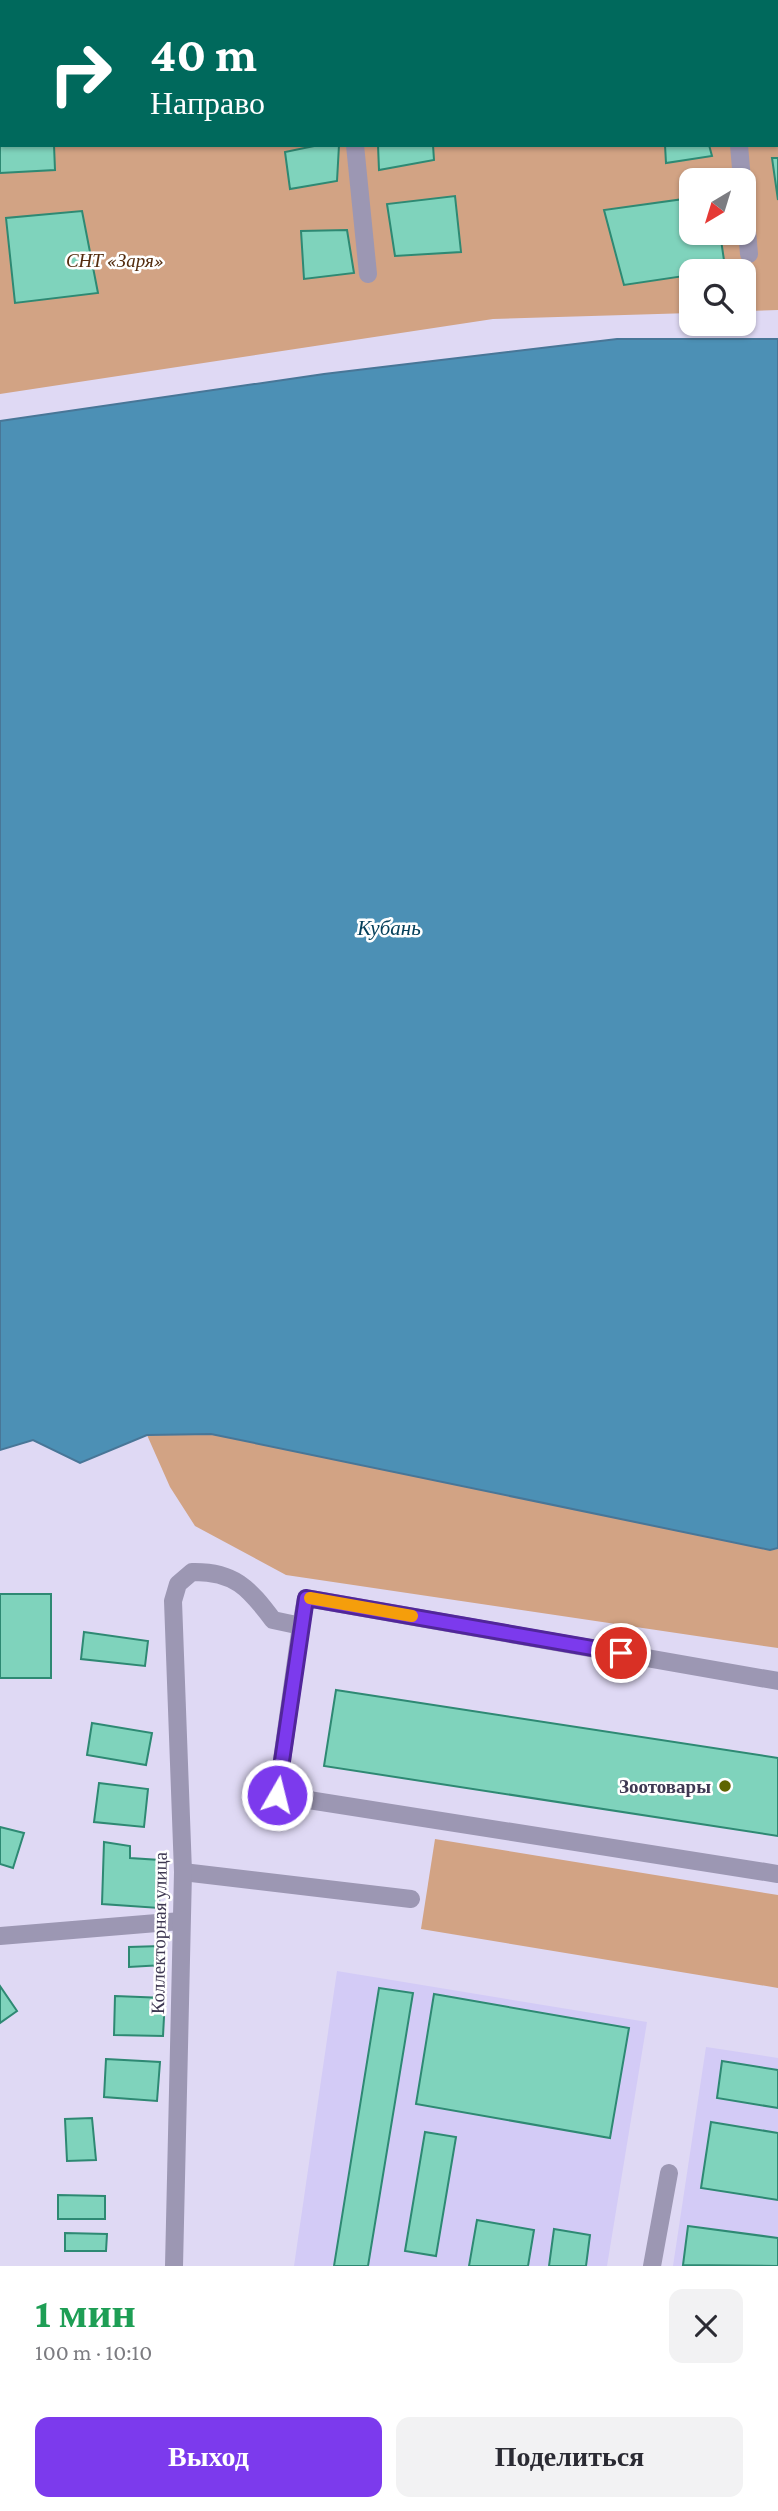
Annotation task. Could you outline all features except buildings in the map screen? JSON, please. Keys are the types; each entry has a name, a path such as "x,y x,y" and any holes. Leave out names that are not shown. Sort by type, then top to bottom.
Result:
{"street":[{"path":"355,147 368,274"},
{"path":"739,147 741,168"},
{"path":"748,245 749,254"},
{"name":"Коллекторная улица","path":"174,2266 183,1872 173,1601 178,1584 192,1572 211,1572 231,1578 253,1594 274,1620 301,1626"},
{"path":"778,1681 306,1598 277,1795 778,1874"},
{"path":"183,1872 411,1899"},
{"path":"0,1936 181,1921"},
{"path":"652,2266 669,2173"}],"shaded area":[{"path":"337,1971 647,2022 607,2266 294,2266"},
{"path":"706,2047 778,2058 778,2266 673,2266"}],"green space":[{"name":"СНТ «Заря»","path":"0,147 778,147 778,310 756,311 756,259 679,259 679,313 493,319 0,394"},
{"path":"211,1434 770,1550 778,1549 778,1648 286,1575 195,1526 170,1487 147,1435"},
{"path":"435,1839 778,1895 778,1988 421,1929"}],"water":[{"name":"Кубань","path":"617,339 778,339 778,1548 770,1550 211,1434 147,1435 80,1463 33,1440 0,1450 0,421 324,374"}],"slow traffic":[{"path":"310,1598 412,1616"}],"place":[{"name":"Зоотовары","path":"725,1786"}],"route":[{"path":"277,1795 306,1598 621,1653"}]}
